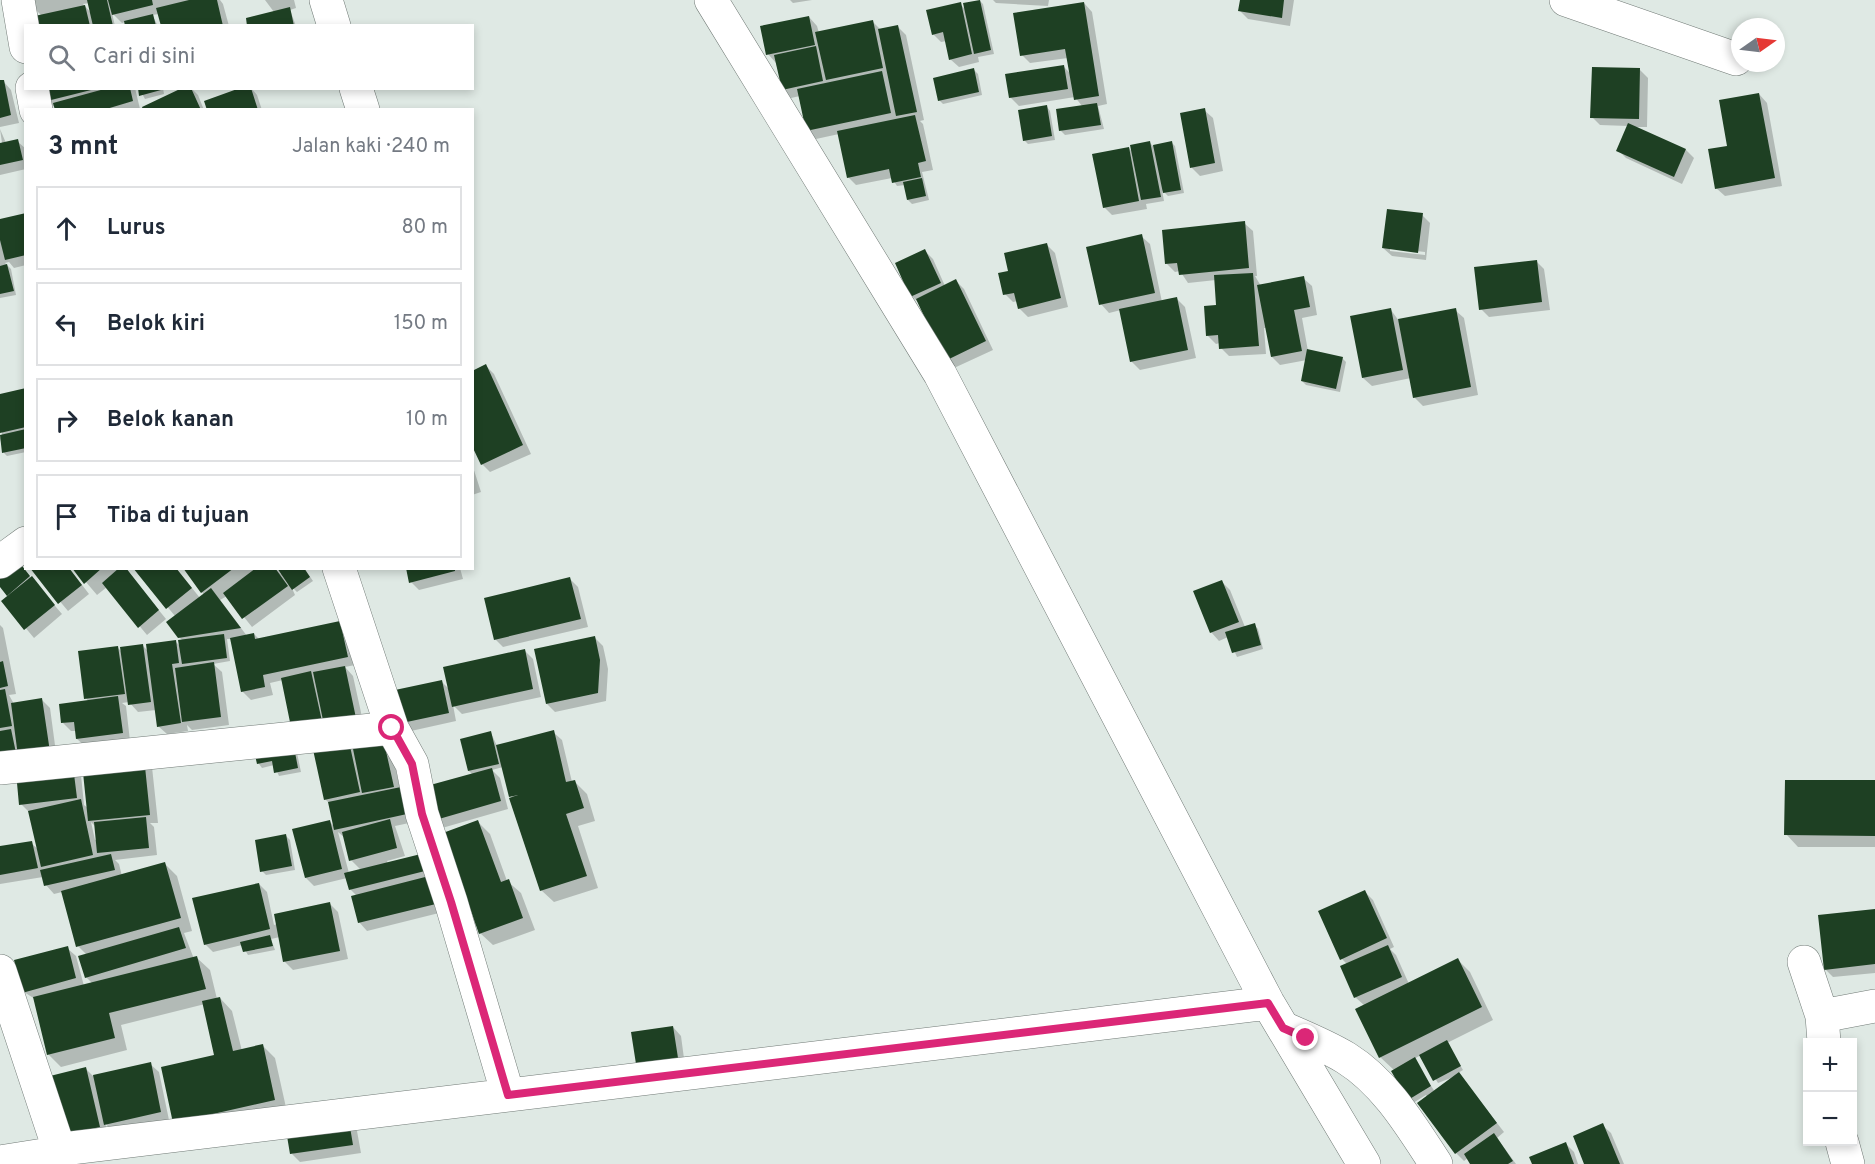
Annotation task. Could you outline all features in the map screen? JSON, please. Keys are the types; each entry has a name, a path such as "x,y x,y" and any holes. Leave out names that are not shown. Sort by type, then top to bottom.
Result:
{"street":[{"path":"18,0 24,35"},
{"path":"326,0 333,24"},
{"path":"711,0 940,374 1275,1015 1364,1164"},
{"path":"1566,0 1731,57"},
{"path":"32,90 36,108"},
{"path":"357,90 362,108"},
{"path":"0,562 24,544"},
{"path":"340,570 392,728 412,764 422,814 451,902 508,1095"},
{"path":"0,768 392,728"},
{"path":"1804,962 1823,1029 1875,1006"},
{"path":"0,971 55,1132 55,1149"},
{"path":"0,1162 39,1157 55,1149 508,1095 1275,1015 1369,1076 1399,1109 1436,1164"},
{"path":"1843,1146 1848,1164"}],"building":[{"path":"87,0 107,0 113,24 93,24"},
{"path":"108,0 152,0 153,5 112,15"},
{"path":"189,0 217,0 223,24 160,24 156,8"},
{"path":"980,0 991,50 974,54 963,3"},
{"path":"1240,0 1284,0 1282,18 1238,11"},
{"path":"961,2 972,54 949,60 943,32 932,35 926,10"},
{"path":"1084,2 1099,96 1074,100 1065,49 1020,56 1013,13"},
{"path":"85,5 90,24 32,24 30,17"},
{"path":"290,7 294,24 247,24 246,18"},
{"path":"153,14 156,24 125,24 124,21"},
{"path":"809,16 815,45 766,55 760,26"},
{"path":"873,20 883,68 826,80 815,32"},
{"path":"898,25 917,112 896,116 878,29"},
{"path":"816,46 823,81 782,90 774,55"},
{"path":"1064,65 1068,89 1009,98 1005,74"},
{"path":"1592,67 1640,68 1639,119 1590,118"},
{"path":"974,68 979,92 938,101 933,78"},
{"path":"882,71 891,113 806,131 797,89"},
{"path":"0,80 4,80 11,115 0,118"},
{"path":"44,90 91,90 47,101"},
{"path":"101,90 130,90 133,101 110,108 54,108 53,103"},
{"path":"138,90 161,90 139,96"},
{"path":"178,90 192,90 200,108 142,108"},
{"path":"234,90 252,90 257,108 206,108 204,101"},
{"path":"1759,93 1775,178 1715,189 1708,149 1727,146 1719,100"},
{"path":"1097,103 1101,125 1059,131 1056,109"},
{"path":"1047,105 1052,136 1023,141 1018,110"},
{"path":"1205,108 1215,163 1190,168 1180,113"},
{"path":"915,115 926,161 918,163 921,177 892,183 889,169 847,178 837,131"},
{"path":"1628,123 1686,149 1674,177 1616,151"},
{"path":"18,139 23,160 0,165 0,143"},
{"path":"1150,141 1161,197 1141,200 1130,145"},
{"path":"1172,141 1181,190 1163,193 1153,145"},
{"path":"1129,147 1139,201 1103,208 1092,154"},
{"path":"922,178 926,196 907,200 903,182"},
{"path":"1387,209 1423,213 1418,253 1382,248"},
{"path":"24,213 24,255 5,260 0,240 0,219"},
{"path":"1245,221 1249,268 1179,275 1177,263 1165,264 1162,230"},
{"path":"1142,234 1155,293 1099,305 1086,247"},
{"path":"1047,243 1061,298 1018,309 1014,293 1003,295 998,273 1008,271 1004,253"},
{"path":"925,249 941,283 910,297 895,263"},
{"path":"1537,260 1542,302 1479,310 1474,267"},
{"path":"7,264 14,291 0,294 0,266"},
{"path":"1253,273 1259,346 1219,349 1218,335 1206,336 1204,306 1216,305 1214,275"},
{"path":"1304,276 1310,307 1294,310 1302,351 1271,357 1257,285"},
{"path":"956,279 986,341 945,361 916,299"},
{"path":"1177,297 1188,350 1130,362 1119,309"},
{"path":"1391,308 1403,370 1362,378 1350,316"},
{"path":"1456,308 1471,387 1413,398 1398,319"},
{"path":"1307,349 1343,357 1336,389 1301,381"},
{"path":"486,364 523,445 481,465 474,450 474,370"},
{"path":"24,388 24,427 0,433 0,394"},
{"path":"24,429 24,448 2,453 0,435"},
{"path":"15,557 30,576 7,596 0,587 0,569"},
{"path":"32,570 71,570 82,585 58,604"},
{"path":"74,570 100,570 84,584"},
{"path":"117,570 128,570 159,610 138,628 102,583"},
{"path":"135,570 178,570 192,588 166,609"},
{"path":"184,570 231,570 201,593"},
{"path":"253,570 276,570 288,586 242,619 223,593"},
{"path":"278,570 305,570 310,577 292,590"},
{"path":"406,570 455,570 455,571 409,583"},
{"path":"32,576 55,605 24,630 1,601"},
{"path":"570,577 581,619 494,640 484,598"},
{"path":"1222,580 1239,622 1210,633 1193,591"},
{"path":"211,588 241,628 178,638 166,622"},
{"path":"340,621 348,657 263,675 265,687 241,692 230,638 254,633 255,639"},
{"path":"1255,623 1261,645 1232,653 1225,632"},
{"path":"224,634 227,658 182,664 178,640"},
{"path":"595,636 600,660 598,693 546,704 534,649"},
{"path":"176,640 179,663 172,664 181,723 157,727 146,644"},
{"path":"143,644 151,702 128,705 120,647"},
{"path":"118,646 125,694 84,699 78,651"},
{"path":"525,649 533,689 452,707 443,667"},
{"path":"3,661 8,686 0,688 0,662"},
{"path":"214,662 221,717 182,722 175,668"},
{"path":"345,666 356,718 324,725 313,672"},
{"path":"311,671 323,726 292,732 281,678"},
{"path":"442,680 449,713 402,723 395,690"},
{"path":"5,689 12,726 0,728 0,690"},
{"path":"118,696 123,733 76,739 74,722 61,723 59,704"},
{"path":"42,698 50,752 18,756 11,703"},
{"path":"11,729 16,753 0,756 0,731"},
{"path":"554,730 566,782 575,780 584,808 566,814 587,876 540,891 509,798 518,795 509,797 496,745"},
{"path":"491,731 499,764 468,771 460,739"},
{"path":"382,733 394,787 362,793 351,739"},
{"path":"348,737 360,792 324,800 312,745"},
{"path":"293,742 298,768 274,773 272,761 257,764 254,751"},
{"path":"144,757 150,815 88,821 82,763"},
{"path":"73,766 77,798 19,805 16,772"},
{"path":"492,768 501,801 432,821 423,787"},
{"path":"1785,780 1875,780 1875,836 1784,835"},
{"path":"401,787 407,814 334,830 328,802"},
{"path":"81,799 93,855 41,867 28,811"},
{"path":"146,817 149,848 97,853 94,822"},
{"path":"390,819 397,848 349,861 342,832"},
{"path":"330,820 342,869 305,878 292,829"},
{"path":"478,820 501,882 509,879 523,918 479,934 471,911 461,914 432,837"},
{"path":"286,834 292,866 260,872 255,840"},
{"path":"32,841 38,868 0,875 0,846"},
{"path":"425,853 429,870 349,890 344,873"},
{"path":"111,854 115,870 44,886 40,870"},
{"path":"165,862 181,918 76,947 61,891"},
{"path":"433,875 440,903 358,923 351,896"},
{"path":"259,883 270,929 204,945 192,898"},
{"path":"1365,890 1387,938 1340,960 1318,911"},
{"path":"330,902 340,951 283,962 274,914"},
{"path":"1875,909 1875,964 1824,970 1818,915"},
{"path":"179,927 186,948 85,978 78,956"},
{"path":"270,935 273,946 243,952 240,942"},
{"path":"1388,945 1402,977 1354,998 1340,966"},
{"path":"68,946 76,978 22,993 14,960"},
{"path":"197,956 206,989 109,1013 115,1038 47,1055 33,997"},
{"path":"1458,958 1482,1007 1379,1058 1355,1009"},
{"path":"220,997 233,1051 263,1044 275,1100 173,1123 161,1067 214,1055 202,1001"},
{"path":"673,1026 678,1058 636,1064 631,1032"},
{"path":"1447,1040 1461,1066 1433,1081 1419,1055"},
{"path":"1415,1057 1431,1086 1408,1100 1391,1071"},
{"path":"151,1062 161,1112 104,1125 93,1075"},
{"path":"86,1067 100,1127 64,1136 50,1076"},
{"path":"1459,1072 1497,1123 1455,1154 1417,1103"},
{"path":"349,1121 353,1145 290,1154 286,1130"},
{"path":"1603,1123 1620,1164 1584,1164 1573,1136"},
{"path":"1494,1133 1513,1161 1508,1164 1470,1164 1464,1154"},
{"path":"1566,1142 1574,1164 1532,1164 1529,1157"}],"route":[{"path":"392,728 412,764 422,814 451,902 508,1095 1268,1003 1283,1028 1306,1038"}]}
